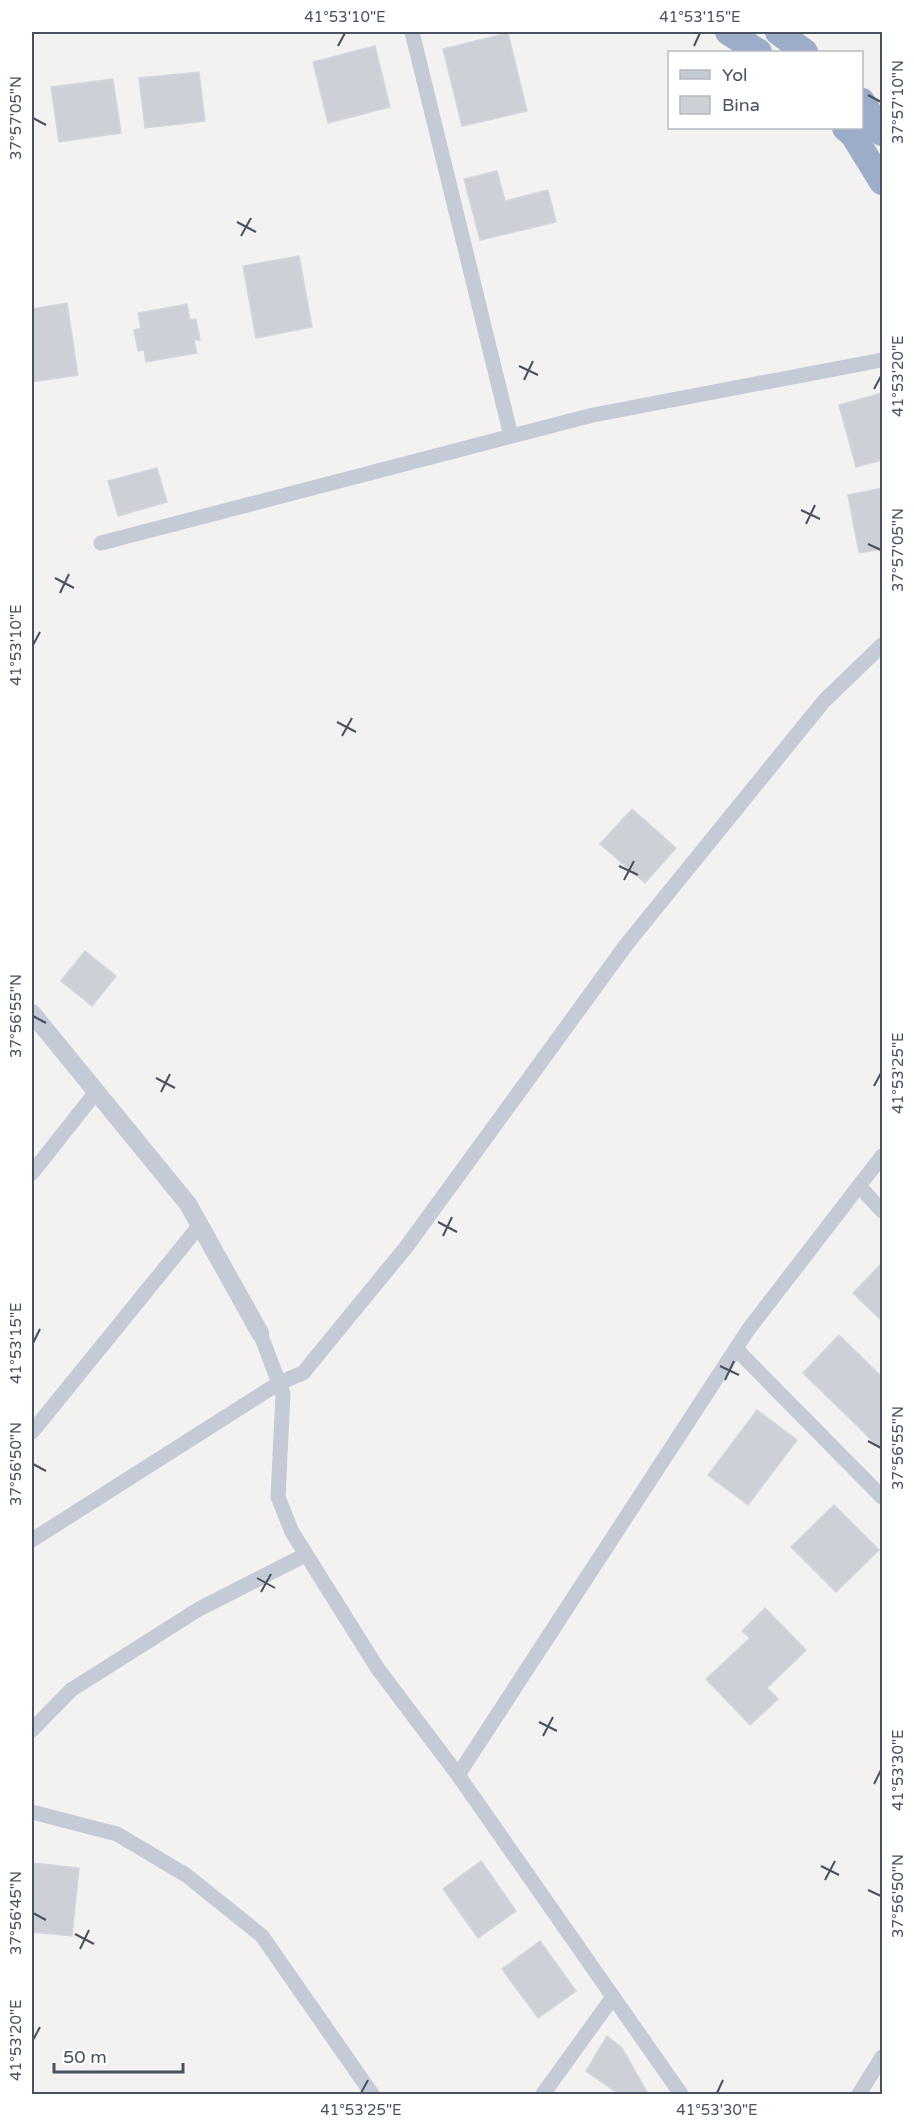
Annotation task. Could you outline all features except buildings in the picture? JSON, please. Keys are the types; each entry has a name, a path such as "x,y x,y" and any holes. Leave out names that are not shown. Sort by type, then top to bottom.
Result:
{"highway":[{"path":"728,32 757,51"},
{"path":"778,32 804,51"},
{"path":"863,104 882,133"},
{"path":"846,129 853,135 882,182"}],"street":[{"path":"412,32 511,436"},
{"path":"101,543 593,415 882,360"},
{"path":"32,1540 279,1383 303,1373 407,1246 626,945 824,701 882,645"},
{"path":"32,1013 188,1204 260,1333 283,1394 278,1497 291,1532 378,1669 458,1774 681,2094"},
{"path":"32,1173 96,1092"},
{"path":"458,1774 736,1348 882,1156"},
{"path":"860,1187 882,1211"},
{"path":"32,1432 200,1226"},
{"path":"736,1348 882,1497"},
{"path":"32,1730 81,1684 199,1609 305,1555"},
{"path":"32,1812 117,1834 186,1875 262,1936 372,2094"},
{"path":"543,2094 613,1997"},
{"path":"859,2094 882,2057"}]}
